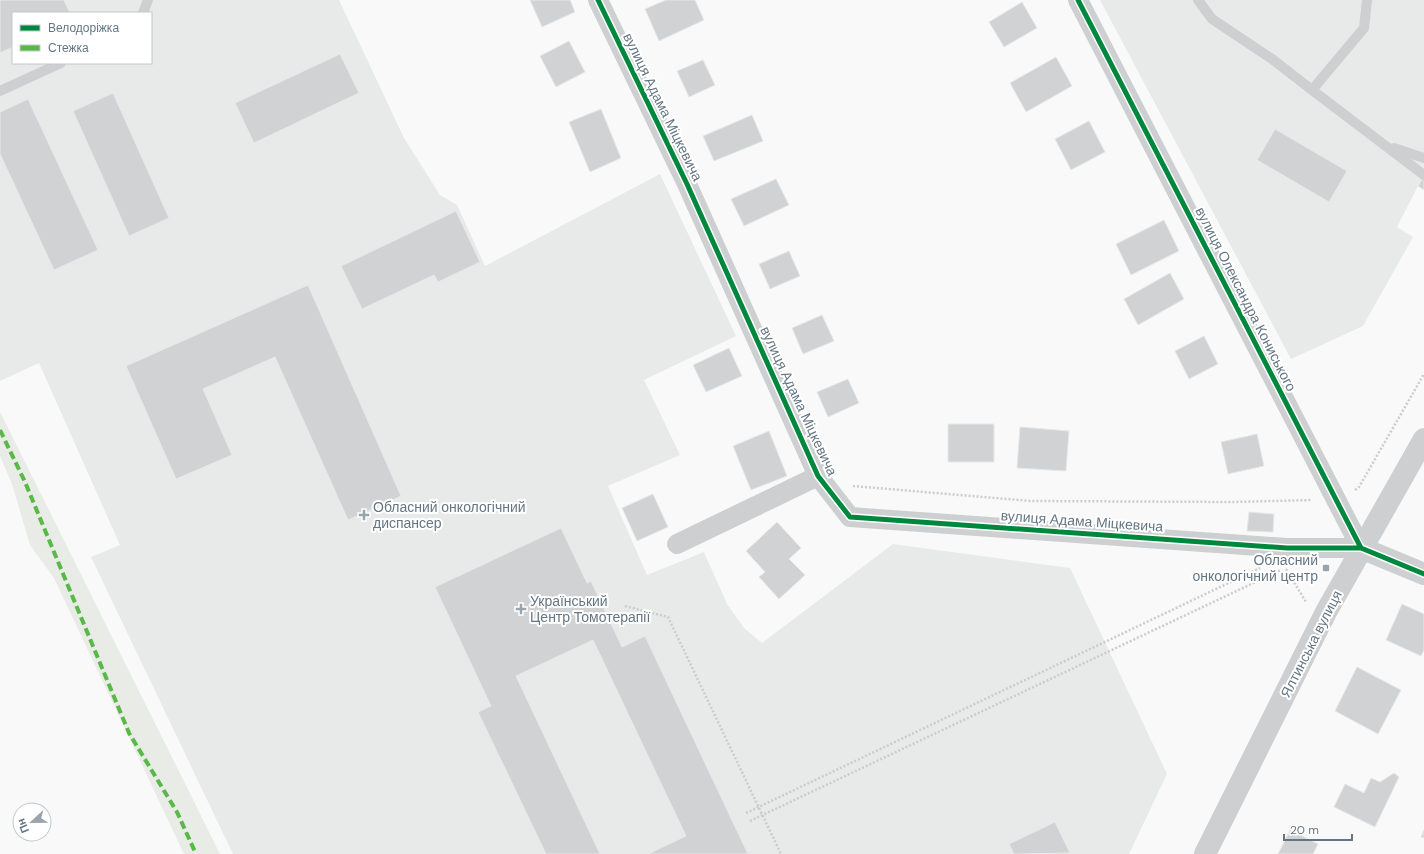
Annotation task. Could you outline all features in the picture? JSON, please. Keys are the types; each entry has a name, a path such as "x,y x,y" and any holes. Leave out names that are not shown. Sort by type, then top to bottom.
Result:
{"street":[{"name":"вулиця Адама Міцкевича","path":"598,0 687,184 818,476 850,517 1287,548 1361,548"},
{"name":"вулиця Олександра Кониського","path":"1078,0 1361,548"},
{"name":"Ялтинська вулиця","path":"1206,854 1326,612 1424,439"},
{"path":"677,544 818,476"},
{"path":"1361,548 1424,574"}],"lane":[{"path":"143,12 148,0"},
{"path":"1198,0 1212,19 1272,59 1424,175"},
{"path":"1312,90 1364,28 1367,0"},
{"path":"0,91 59,64"},
{"path":"1386,146 1424,158"}],"path":[{"path":"818,476 834,484 1031,501 1233,502 1336,499 1359,487 1424,374"},
{"path":"746,813 1267,565"},
{"path":"750,820 1291,565"},
{"path":"1286,568 1307,604 1326,612"},
{"path":"625,606 668,617 781,854"}],"shaded area":[{"name":"Обласний онкологічний диспансер","path":"0,0 339,0 404,138 440,195 457,205 485,266 660,174 736,336 644,380 680,455 608,486 647,575 704,552 727,604 744,628 762,643 893,544 1070,568 1167,774 1129,854 233,854 91,557 120,545 39,363 0,381"},
{"path":"1100,0 1424,0 1424,190 1418,186 1397,227 1413,237 1363,326 1291,359"},
{"path":"0,412 220,854 184,854 54,578 30,545 12,484 0,456"}],"building":[{"path":"0,0 64,0 70,12 12,12 12,47 0,53"},
{"path":"530,0 570,0 575,12 542,27"},
{"path":"666,0 695,0 704,20 659,41 645,9"},
{"path":"1022,2 1037,28 1004,47 989,22"},
{"path":"569,41 585,72 556,87 540,56"},
{"path":"340,54 359,93 254,143 235,103"},
{"path":"1056,57 1072,86 1026,112 1010,83"},
{"path":"703,60 715,85 689,97 677,71"},
{"path":"113,93 169,218 129,236 73,111"},
{"path":"28,99 98,250 54,270 0,154 0,112"},
{"path":"601,109 621,158 590,172 569,122"},
{"path":"752,115 763,141 714,161 703,136"},
{"path":"1089,121 1105,152 1071,170 1055,139"},
{"path":"1275,129 1347,171 1329,202 1257,160"},
{"path":"1424,176 1424,190 1418,186"},
{"path":"776,179 789,205 744,226 731,199"},
{"path":"456,211 480,262 438,282 434,275 362,309 341,266"},
{"path":"1164,220 1179,251 1131,275 1116,244"},
{"path":"789,251 800,276 770,289 759,264"},
{"path":"1170,273 1184,299 1138,325 1124,299"},
{"path":"308,285 401,496 348,520 275,357 203,389 232,455 176,479 126,366"},
{"path":"822,315 834,341 803,354 792,328"},
{"path":"1204,336 1218,364 1189,379 1175,351"},
{"path":"729,348 742,376 706,392 693,365"},
{"path":"848,379 859,403 828,417 817,392"},
{"path":"948,424 994,424 994,462 948,462"},
{"path":"1020,427 1069,431 1066,471 1017,468"},
{"path":"769,431 787,476 751,490 733,446"},
{"path":"1257,434 1264,466 1228,474 1221,442"},
{"path":"653,494 668,527 637,541 622,508"},
{"path":"1249,512 1274,514 1273,532 1247,531"},
{"path":"777,522 801,548 789,559 805,575 779,599 759,577 765,572 746,551"},
{"path":"561,528 587,583 591,581 622,647 645,636 748,854 648,854 686,836 593,640 516,676 600,854 546,854 478,712 491,706 435,587"},
{"path":"1402,604 1424,614 1424,650 1421,656 1386,640"},
{"path":"1357,667 1401,690 1378,734 1335,711"},
{"path":"1394,773 1399,777 1375,827 1334,807 1345,784 1364,793 1371,778 1380,782"},
{"path":"1055,822 1070,853 1014,854 1009,844"},
{"path":"1290,830 1318,844 1313,854 1278,854"},
{"path":"1424,830 1424,838 1421,837"}],"marked path":[{"path":"0,430 25,482 129,733 177,812 196,854"}],"cycle path":[{"path":"598,0 687,184 818,476 850,517 1287,548 1361,548"},
{"path":"1078,0 1361,548 1424,574"}],"place":[{"name":"Обласний онкологічний диспансер","path":"364,515"},
{"name":"Обласний онкологічний центр","path":"1326,568"},
{"name":"Український Центр Томотерапії","path":"521,609"}]}
